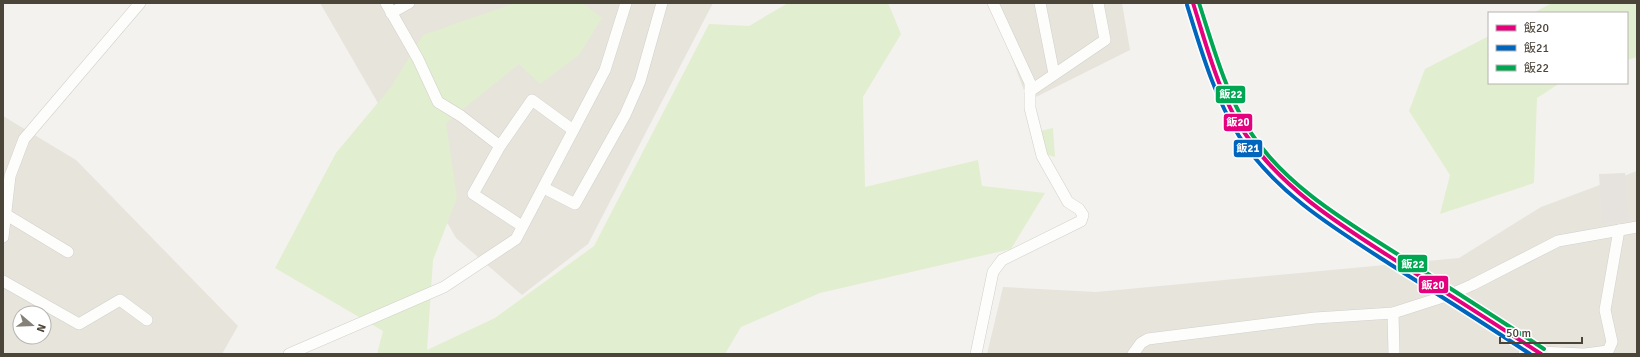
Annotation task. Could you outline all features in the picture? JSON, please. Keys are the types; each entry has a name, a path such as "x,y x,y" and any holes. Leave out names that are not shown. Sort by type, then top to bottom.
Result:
{"street":[{"path":"3,238 5,174 27,133 140,3"},
{"path":"409,3 389,8 418,59 438,102 461,116 500,146"},
{"path":"289,354 444,287 516,238 544,188 605,70 626,3"},
{"path":"544,188 575,204 625,115 640,81 662,3"},
{"path":"976,354 993,272 1002,260 1081,221 1083,215 1079,209 1068,202 1042,156 1030,108 1030,83 993,3"},
{"path":"1040,3 1054,74"},
{"path":"1030,91 1105,40 1098,3"},
{"path":"1193,3 1211,60 1228,102 1245,134 1269,165 1287,184 1323,212 1535,353 1584,354 1608,351 1612,342 1605,310 1619,230"},
{"path":"522,226 473,194 500,146 532,100 573,130"},
{"path":"4,215 68,252"},
{"path":"1133,354 1141,343 1148,339 1315,318 1393,312 1449,295 1472,285 1558,241 1637,227"},
{"path":"3,281 79,324 120,300 147,320"},
{"path":"1393,312 1394,354"}],"shaded area":[{"path":"320,3 713,3 588,244 522,295 456,238"},
{"path":"991,3 1122,3 1130,50 1028,101"},
{"path":"3,116 76,160 238,326 222,354 3,354"},
{"path":"1637,171 1637,354 987,354 1003,287 1096,292 1459,258 1541,207"},
{"path":"1625,173 1629,221 1602,223 1599,174"}],"green space":[{"path":"515,3 583,3 602,18 579,55 540,84 519,64 446,123 457,198 433,260 427,350 495,318 594,246 709,24 749,26 788,3 888,3 901,34 863,97 865,187 978,160 982,186 1045,193 1011,249 820,293 741,327 725,354 377,354 383,331 275,268 336,153 391,87 423,35"},
{"path":"1552,3 1637,3 1637,57 1628,60 1628,12 1535,12"},
{"path":"1488,37 1488,84 1558,84 1537,98 1534,183 1440,214 1450,175 1409,111 1425,69"},
{"path":"1053,128 1055,157 1045,154 1040,131"}],"transit line":[{"name":"飯20","path":"1193,3 1209,54 1228,104 1246,135 1261,155 1278,173 1296,190 1335,221 1541,354"},
{"name":"飯22","path":"1199,3 1220,68 1233,100 1249,130 1280,169 1299,186 1339,216 1544,349"},
{"name":"飯21","path":"1187,5 1209,72 1222,105 1239,136 1254,157 1271,176 1289,193 1329,224 1530,354"}]}
